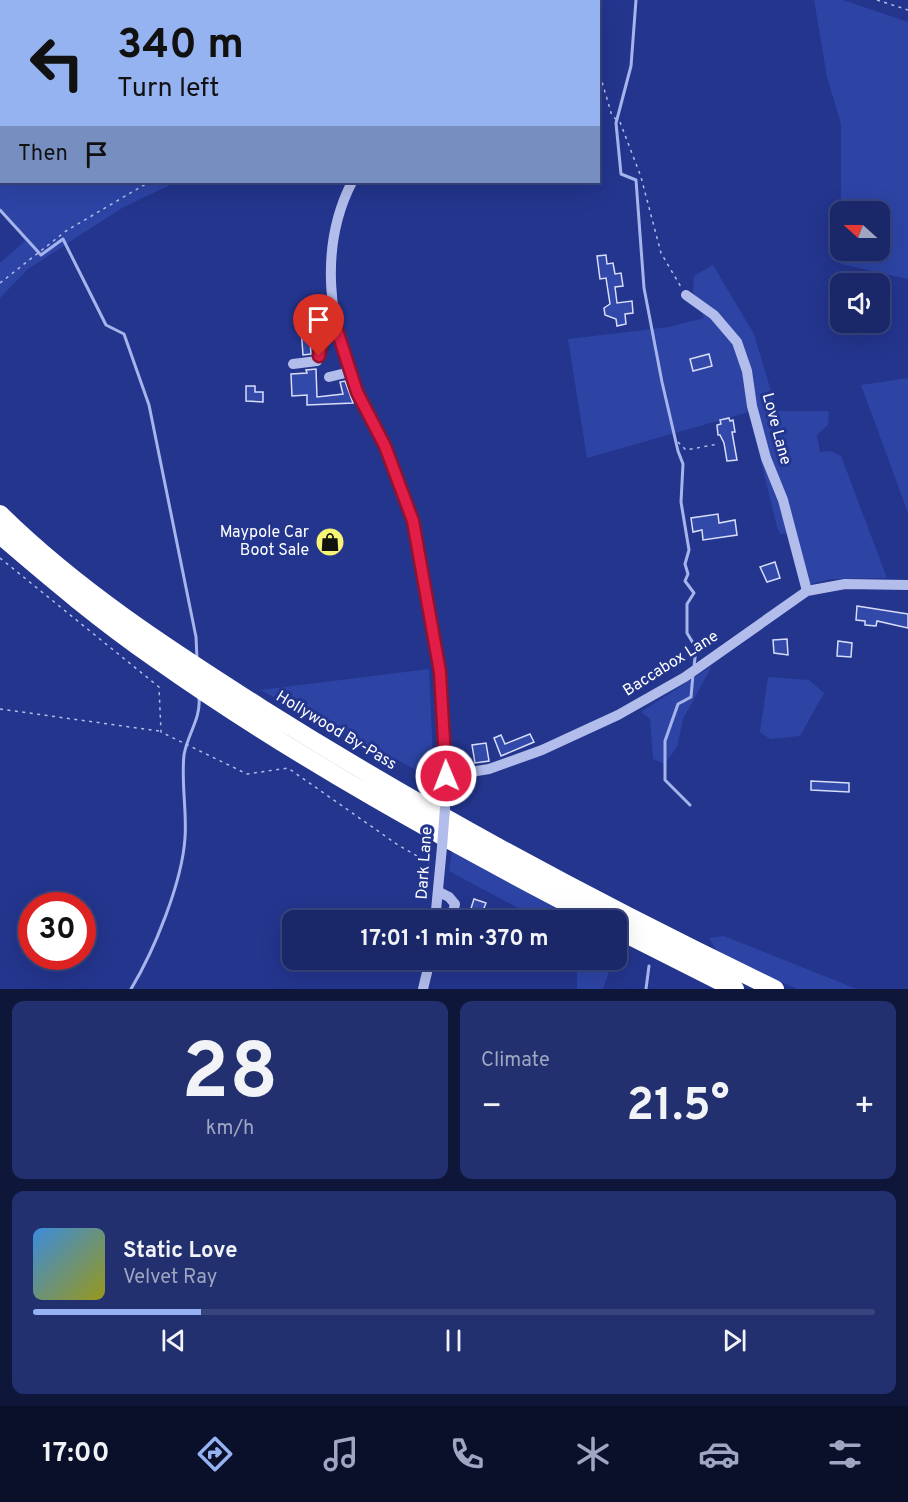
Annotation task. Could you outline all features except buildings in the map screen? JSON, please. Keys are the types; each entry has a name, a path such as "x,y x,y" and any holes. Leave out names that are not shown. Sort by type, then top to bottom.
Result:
{"highway":[{"name":"Hollywood By-Pass","path":"0,514 111,607 164,645 293,728 522,861 775,989"},
{"path":"0,535 102,620 211,695 357,786 518,878 580,910"},
{"path":"627,935 735,989"}],"street":[{"name":"Dark Lane","path":"352,183 343,200 334,236 329,280 337,330 350,372 357,392 385,446 413,521 440,672 446,776 437,910"},
{"name":"Love Lane","path":"686,295 714,315 737,342 747,371 752,406 766,458 783,500 807,591"},
{"path":"293,364 318,361 322,339 337,330"},
{"path":"328,377 350,372"},
{"name":"Baccabox Lane","path":"446,776 489,769 510,762 618,715 686,677 807,591 845,584 908,585"},
{"path":"439,892 449,897 455,904 454,910"},
{"path":"423,989 428,970"}],"path":[{"path":"877,0 908,10"},
{"path":"600,76 612,116 620,122 641,177 661,253 686,295"},
{"path":"0,283 66,231 147,183"},
{"path":"678,442 686,450 718,444"},
{"path":"0,558 159,687 161,732"},
{"path":"0,709 155,729 248,774 288,768 398,845 441,870"}],"shaded area":[{"path":"814,0 843,0 908,22 908,279 890,275 890,273 841,264 841,261 890,261 890,201 841,201 841,124 827,77"},
{"path":"0,183 174,183 122,208 28,269 0,298 0,263 25,241 0,210"},
{"path":"713,265 754,334 777,411 829,411 828,425 817,435 820,452 831,451 841,456 887,578 832,579 806,585 792,533 780,534 777,527 749,412 587,458 568,339 669,327 704,318 693,291 694,276"},
{"path":"908,378 908,513 861,385"},
{"path":"712,666 683,719 677,747 665,764 653,759 650,719 641,712"},
{"path":"429,669 434,779 260,690"},
{"path":"768,677 809,680 824,693 800,736 770,739 760,732"},
{"path":"452,851 559,910 522,910 449,871"},
{"path":"724,936 857,989 797,989 719,954 709,938"},
{"path":"577,970 610,970 603,989 577,989"}],"waterway":[{"path":"636,0 631,66 616,123 621,174 636,180 644,288 662,382 683,464 681,502 689,550 685,564 688,574 685,581 694,593 687,604 687,633 696,648 694,667"},
{"path":"0,210 41,255 63,239 106,325 124,334 149,405 196,637 197,659"},
{"path":"690,805 665,780 665,741 678,704 691,697 693,674"},
{"path":"131,989 149,956 166,916 179,875 185,838 184,755 198,713 199,698"},
{"path":"646,989 649,966"}],"place":[{"name":"Maypole Car Boot Sale","path":"330,542"}],"route":[{"path":"319,356 322,339 325,335 337,330 357,392 385,446 413,521 440,672 446,776"}]}
